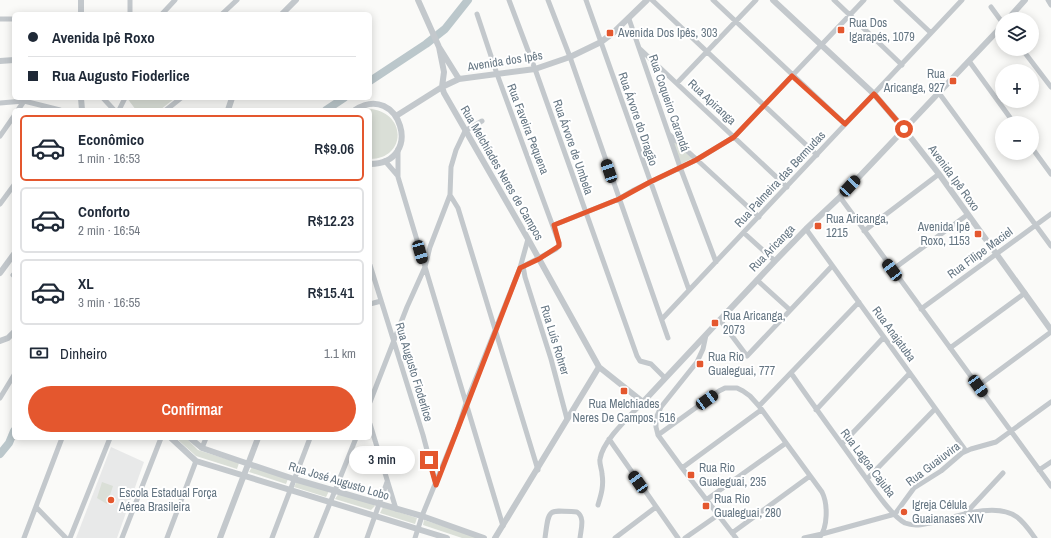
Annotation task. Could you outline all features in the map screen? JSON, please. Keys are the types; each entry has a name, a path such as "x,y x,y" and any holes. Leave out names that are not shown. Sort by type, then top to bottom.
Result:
{"street":[{"path":"82,0 82,12"},
{"path":"130,0 130,12"},
{"path":"164,12 175,0"},
{"path":"224,12 237,0"},
{"path":"284,12 296,0"},
{"path":"418,0 439,47 459,79"},
{"name":"Rua Árvore de Umbela","path":"509,0 535,69 638,360 643,363 651,364 665,378"},
{"path":"548,0 570,57 668,338"},
{"name":"Rua Árvore do Dragão","path":"586,0 689,290"},
{"name":"Avenida dos Ipês","path":"396,116 442,87 459,79 535,69 570,57 600,42 613,33 647,0"},
{"path":"652,0 817,155"},
{"path":"713,0 792,76 845,124"},
{"path":"677,83 756,0"},
{"name":"Avenida Ipê Roxo","path":"773,0 874,94 904,129 939,174 1051,331"},
{"path":"834,0 902,65"},
{"path":"554,225 619,199 696,160 734,137 864,0"},
{"path":"896,0 931,33"},
{"path":"1014,12 1025,0"},
{"path":"1048,0 1051,4"},
{"name":"Rua Palmeira das Bermudas","path":"662,319 902,65 960,1"},
{"path":"991,7 995,12"},
{"name":"Rua Faveira Pequena","path":"477,14 497,74 554,225 559,243 559,246 556,249 539,259"},
{"name":"Rua Coqueiro Carandá","path":"629,18 668,134 716,262"},
{"path":"0,19 12,19"},
{"name":"Rua Aricanga","path":"598,505 603,486 600,459 609,440 775,261 840,197 995,33"},
{"path":"439,47 444,76 442,87"},
{"name":"Rua Apiranga","path":"640,48 787,187"},
{"path":"1027,56 1051,88"},
{"path":"440,57 452,82"},
{"path":"0,61 12,60"},
{"path":"969,61 1009,116"},
{"name":"Rua Melchíades Neres de Campos","path":"442,87 465,131 528,239 599,367 643,402"},
{"path":"939,93 1051,246"},
{"path":"105,100 112,108"},
{"path":"168,108 178,100"},
{"path":"20,108 24,102"},
{"path":"0,103 24,102 51,108"},
{"path":"360,108 375,104 383,106 396,116 402,129 401,143 392,156 385,161 372,164"},
{"path":"0,136 12,119"},
{"path":"372,393 425,267 430,246 450,195 453,156 465,131 482,121"},
{"path":"668,134 759,217"},
{"path":"398,149 398,177"},
{"path":"1039,158 1051,174"},
{"path":"385,161 394,170 398,177 503,526"},
{"path":"864,231 939,174"},
{"path":"0,204 12,188"},
{"path":"450,195 458,208 538,470"},
{"path":"840,197 1051,486"},
{"name":"Rua Filipe Maciel","path":"921,309 1051,214"},
{"path":"892,270 968,215"},
{"name":"Rua Anajatuba","path":"806,229 966,451"},
{"path":"744,233 775,261"},
{"path":"415,538 422,516 436,485 458,428 466,403 522,267 528,239"},
{"path":"0,273 12,257"},
{"path":"522,267 539,259"},
{"path":"720,320 747,356 832,266"},
{"name":"Rua Luís Rohrer","path":"522,267 551,359 567,419"},
{"name":"Rua Augusto Fioderlice","path":"372,272 423,435 436,485"},
{"path":"758,280 790,310"},
{"path":"950,348 1025,293"},
{"path":"372,303 381,301"},
{"path":"682,468 760,408 791,373 859,302"},
{"path":"978,386 1051,331"},
{"path":"0,341 8,338 12,334"},
{"path":"706,335 703,349 697,362 664,402 658,412 656,422 658,435 736,538"},
{"path":"816,410 884,338"},
{"path":"495,538 538,470 599,367"},
{"name":"Rua Lagoa Cajuba","path":"791,373 816,410 867,479 895,514 904,522 916,525 925,524 965,514 996,510 1017,517 1036,538"},
{"path":"842,444 910,373"},
{"path":"0,398 12,378"},
{"path":"658,435 719,391 725,388 737,388 743,390 760,408 822,492 826,503 826,518 821,536"},
{"name":"Rua Guaiuvira","path":"895,514 914,488 942,471 966,451 988,445 1011,431 1051,402"},
{"path":"867,479 935,409"},
{"path":"372,433 396,509"},
{"path":"24,538 61,440"},
{"path":"70,538 109,440"},
{"path":"122,538 159,440"},
{"name":"Rua José Augusto Lobo","path":"173,440 196,461 244,477 448,538"},
{"name":"Rua José Augusto Lobo","path":"192,440 202,448 248,464 380,505 422,516 484,538"},
{"path":"202,448 205,440"},
{"path":"220,538 257,440"},
{"path":"272,538 309,440"},
{"path":"316,538 355,440"},
{"path":"609,440 678,538"},
{"path":"706,500 786,443"},
{"path":"167,538 196,461"},
{"path":"1039,470 1051,462"},
{"path":"965,514 1003,473"},
{"path":"732,533 810,476"},
{"path":"367,538 387,482"},
{"path":"36,507 66,538"},
{"path":"615,538 656,507"},
{"path":"545,538 548,516 550,512 555,510 579,513 582,518 580,538"},
{"path":"804,538 821,536 895,514"},
{"path":"685,538 718,515"}],"shaded area":[{"path":"128,100 172,100 162,108 134,108"},
{"path":"372,109 384,113 392,119 398,136 396,145 390,152 382,157 372,159"},
{"path":"667,131 695,157 679,165"},
{"path":"178,440 188,440 198,450 239,463 237,469 196,456"},
{"name":"Escola Estadual Força Aérea Brasileira","path":"111,447 144,462 117,538 76,538"},
{"path":"252,467 288,479 286,484 249,472"},
{"path":"297,481 329,491 326,497 294,487"},
{"path":"102,482 113,486 107,504 97,498"},
{"path":"339,493 373,504 375,506 371,510 335,499"},
{"path":"383,507 417,518 415,524 380,513"},
{"path":"424,520 481,538 462,538 423,525"}],"waterway":[{"path":"372,80 426,44 445,29 468,0"},
{"path":"329,108 341,100"},
{"path":"0,454 9,443 12,436"}],"place":[{"name":"Rua Dos Igarapés, 1079","path":"841,30"},
{"name":"Avenida Dos Ipês, 303","path":"610,33"},
{"name":"Rua Aricanga, 927","path":"953,81"},
{"name":"Rua Aricanga, 1215","path":"818,226"},
{"name":"Avenida Ipê Roxo, 1153","path":"978,234"},
{"name":"Rua Aricanga, 2073","path":"715,323"},
{"name":"Rua Rio Gualeguai, 777","path":"700,364"},
{"name":"Rua Melchiades Neres De Campos, 516","path":"624,391"},
{"name":"Rua Rio Gualeguai, 235","path":"691,475"},
{"name":"Escola Estadual Força Aérea Brasileira","path":"111,500"},
{"name":"Rua Rio Gualeguai, 280","path":"706,506"},
{"name":"Igreja Célula Guaianases XIV","path":"904,512"}],"route":[{"path":"429,460 436,485 463,415 466,403 520,268 539,259 559,246 554,225 619,199 634,190 696,160 734,137 792,76 845,124 874,94 904,129"}]}
